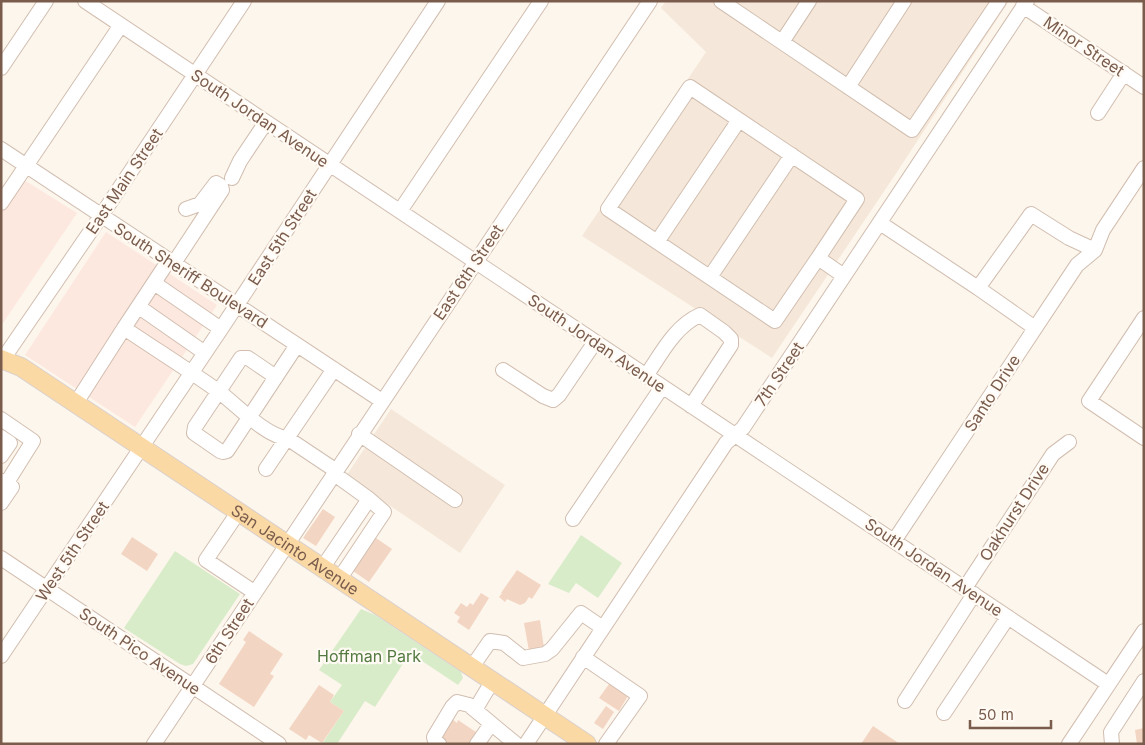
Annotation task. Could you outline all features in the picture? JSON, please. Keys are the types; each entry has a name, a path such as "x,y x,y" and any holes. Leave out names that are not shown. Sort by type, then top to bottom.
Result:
{"main road":[{"name":"San Jacinto Avenue","path":"2,360 21,367 76,403 287,542 587,744"}],"street":[{"path":"1,68 46,1"},
{"name":"South Jordan Avenue","path":"85,1 1108,684"},
{"name":"East Main Street","path":"2,360 101,216 244,1"},
{"name":"East 5th Street","path":"142,447 438,1"},
{"path":"400,211 541,1"},
{"name":"East 6th Street","path":"287,542 650,1"},
{"path":"721,1 912,130 999,1"},
{"path":"782,42 809,1"},
{"path":"848,87 904,1"},
{"name":"7th Street","path":"526,744 726,443 743,428 1025,4"},
{"name":"Minor Street","path":"1025,4 1144,87"},
{"path":"1,203 121,25"},
{"path":"979,32 998,45"},
{"path":"1098,113 1124,73"},
{"path":"690,87 792,155 857,199 776,321 608,208 690,87"},
{"path":"657,242 739,120"},
{"path":"232,178 266,122"},
{"name":"South Sheriff Boulevard","path":"1,148 382,401"},
{"path":"710,277 792,155"},
{"path":"978,288 1031,214 1069,238 1095,250 1103,230 1144,168"},
{"path":"76,403 154,283 172,262 222,190 221,186 216,183 200,204 186,209"},
{"path":"880,223 1035,328"},
{"name":"Santo Drive","path":"894,541 1077,265 1095,250"},
{"path":"818,258 844,276"},
{"path":"154,283 221,329"},
{"path":"139,307 206,353"},
{"path":"646,376 677,332 690,319 700,315 724,332 731,339 731,345 691,406"},
{"path":"1144,318 1089,401 1144,438"},
{"path":"124,328 219,392 249,418 278,436 287,438 384,512 340,578"},
{"path":"503,370 543,396 553,400 559,396 595,342"},
{"path":"276,377 248,358 243,357 194,432 220,451 226,452 297,346"},
{"path":"266,469 334,369"},
{"path":"572,519 662,387"},
{"path":"1,419 33,441 4,482 12,487 1,503"},
{"path":"360,434 455,500"},
{"path":"1,437 10,443 1,456"},
{"name":"Oakhurst Drive","path":"905,700 1053,454 1069,442"},
{"name":"West 5th Street","path":"1,656 142,447"},
{"path":"324,567 369,499"},
{"path":"239,511 206,560 254,592"},
{"name":"6th Street","path":"154,744 287,542"},
{"name":"South Pico Avenue","path":"1,558 279,744"},
{"path":"472,666 490,641 504,643 523,658 545,654 552,649 580,613 603,628"},
{"path":"944,713 1008,617"},
{"path":"1069,744 1144,631"},
{"path":"584,657 640,696 606,744"},
{"path":"475,710 493,680"},
{"path":"1112,744 1111,732 1144,681"},
{"path":"439,744 435,741 434,737 457,702 469,705 507,741"},
{"path":"477,744 491,724"}],"shaded area":[{"path":"666,1 1009,1 772,358 582,236 706,52 661,8"},
{"path":"24,180 77,213 1,326 1,213"},
{"path":"106,232 217,305 135,427 25,355"},
{"path":"391,409 505,485 460,553 346,476"}],"green space":[{"path":"581,535 622,563 598,598 576,583 569,593 548,584"},
{"path":"175,551 240,594 193,664 186,666 124,628"},
{"name":"Hoffman Park","path":"361,609 375,615 461,672 463,678 458,685 410,653 375,707 365,701 337,744 322,744 344,711 330,702 342,685 319,670"}],"building":[{"path":"323,509 335,517 316,546 303,538"},
{"path":"132,537 158,554 147,571 121,554"},
{"path":"376,538 392,549 369,582 353,571"},
{"path":"517,570 541,585 532,599 529,597 525,603 520,605 507,599 505,602 499,597"},
{"path":"481,593 489,598 469,630 457,622 460,617 454,613 461,603 467,607 470,603 473,605"},
{"path":"540,620 544,648 529,651 524,623"},
{"path":"249,631 283,654 270,674 274,676 254,707 219,684 246,642 243,640"},
{"path":"609,684 628,696 619,711 599,698"},
{"path":"319,685 334,695 330,702 344,711 322,743 309,735 306,740 289,729"},
{"path":"606,706 614,712 603,729 594,723"},
{"path":"452,719 457,723 458,720 479,734 473,744 449,744 440,738"},
{"path":"873,726 900,744 861,744"},
{"path":"1144,728 1144,744 1137,744 1135,730"}]}
